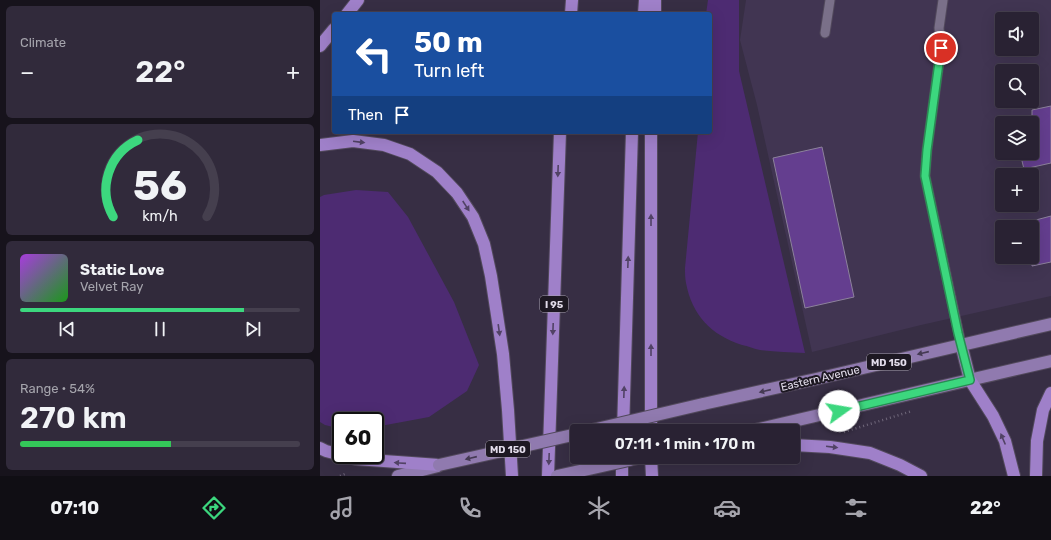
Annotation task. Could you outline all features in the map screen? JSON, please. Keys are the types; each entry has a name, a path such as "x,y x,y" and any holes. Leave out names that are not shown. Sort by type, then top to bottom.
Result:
{"highway":[{"path":"349,12 358,0"},
{"path":"571,12 572,0"},
{"path":"644,12 645,0"},
{"path":"655,0 655,12"},
{"path":"320,46 332,31"},
{"name":"I 95","path":"548,476 560,134"},
{"path":"623,424 632,134"},
{"path":"651,424 652,134"},
{"path":"320,145 352,141 384,145 410,154 437,172 457,193 473,217 484,244 494,292 504,361 512,476"},
{"path":"970,380 993,416 1005,441 1014,476"},
{"path":"1036,476 1037,441 1043,410 1051,393"},
{"path":"800,445 830,446 870,453 900,465 921,476"},
{"path":"320,448 356,459 439,465"},
{"path":"622,464 622,476"},
{"path":"651,464 652,476"}],"main road":[{"name":"Eastern Avenue","path":"618,424 1051,324"},
{"path":"961,344 970,380"},
{"path":"781,424 1051,362"},
{"name":"MD 150","path":"398,476 439,465 570,436"},
{"path":"557,476 611,464"}],"lane":[{"path":"825,33 830,0"},
{"path":"943,0 938,28 941,48 927,150 925,176 961,344"}],"path":[{"path":"840,434 919,409"},
{"path":"340,476 350,472"}],"shaded area":[{"path":"708,0 739,0 739,71 805,353 760,350 742,345 721,336 698,314 689,294 685,268 698,134 712,134 712,12 706,12"},
{"path":"746,0 1051,0 1051,296 921,325 812,352 757,105 740,40"},
{"path":"356,190 388,192 408,217 454,302 479,365 467,391 429,417 384,425 384,412 332,412 332,427 320,422 320,197"}],"building":[{"path":"1051,106 1051,163 1024,168 1022,160 1039,160 1039,116 1032,116 1032,110"},
{"path":"822,147 854,297 805,308 773,158"},
{"path":"1051,216 1051,262 1032,266 1032,264 1039,264 1039,220 1036,220"}],"route":[{"path":"839,411 970,380 958,333 925,176 927,150 941,48"}]}
